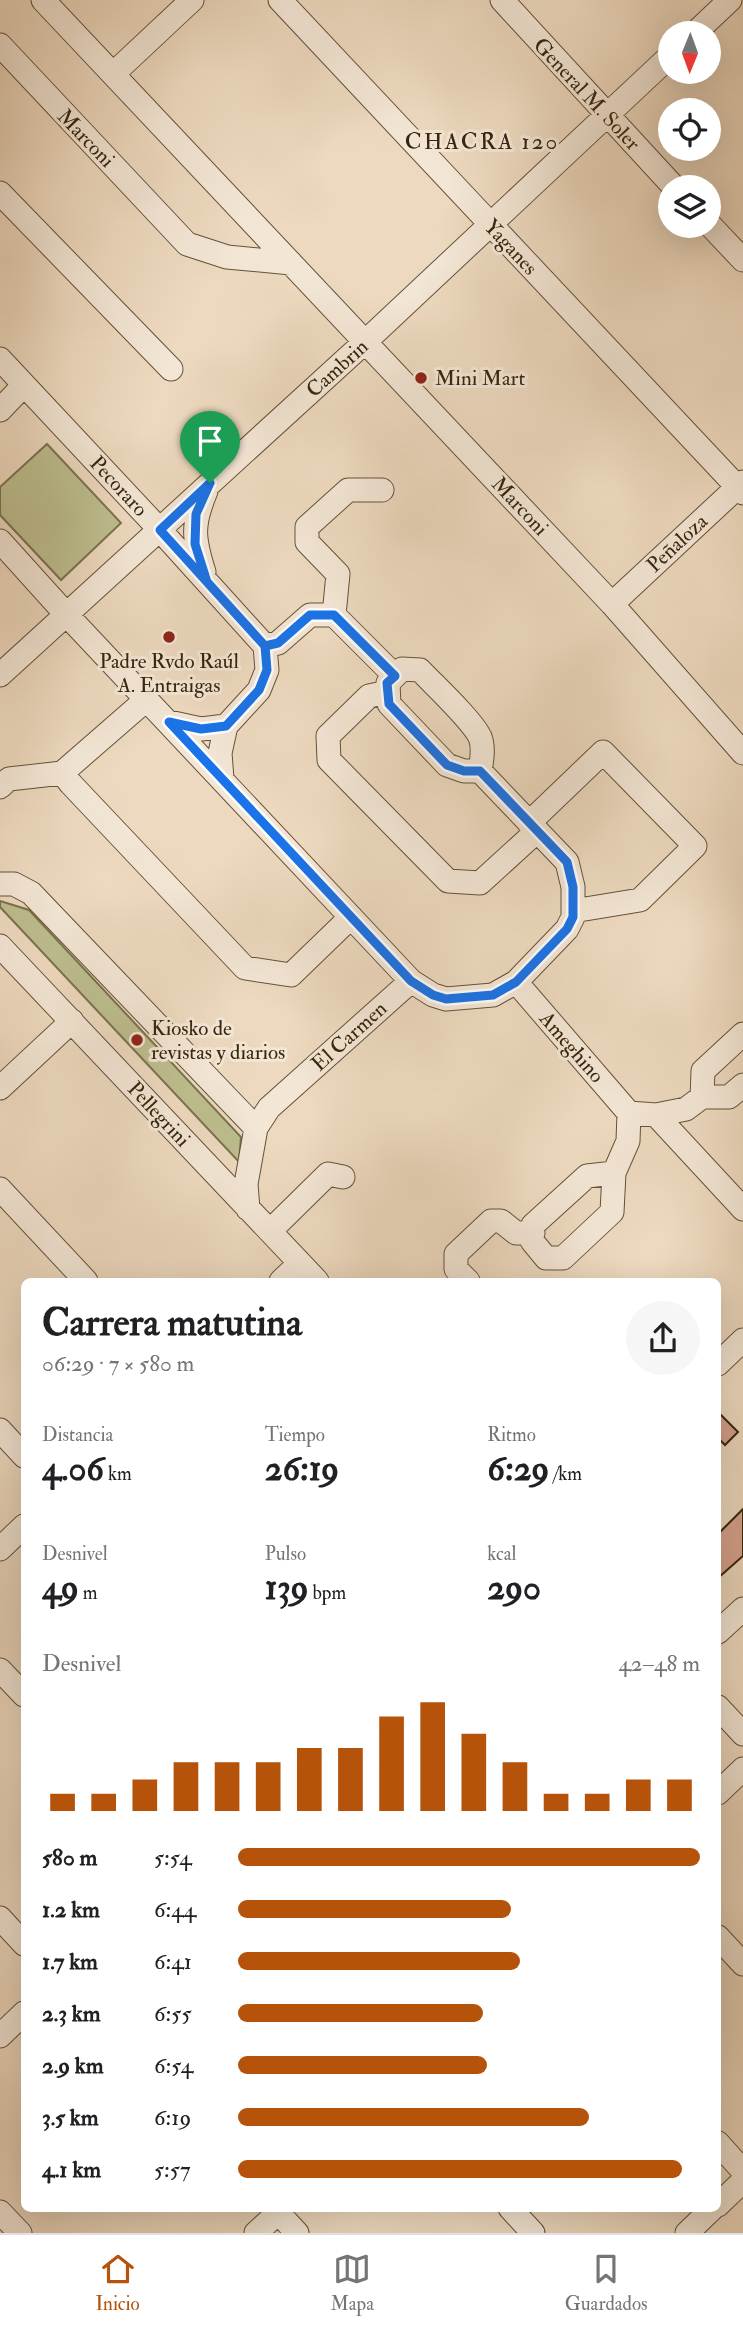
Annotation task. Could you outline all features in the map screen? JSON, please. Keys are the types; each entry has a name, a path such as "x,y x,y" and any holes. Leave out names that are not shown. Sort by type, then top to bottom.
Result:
{"street":[{"name":"Marconi","path":"43,0 612,604 743,753"},
{"path":"113,74 192,0"},
{"name":"Yaganes","path":"280,0 741,487"},
{"name":"General M. Soler","path":"502,0 663,175"},
{"path":"708,21 730,0"},
{"name":"Marconi","path":"0,45 187,244 227,257 291,263"},
{"name":"Cambrin","path":"0,675 365,342 658,67"},
{"path":"0,192 170,369"},
{"path":"721,237 743,260"},
{"name":"Pecoraro","path":"0,359 265,646"},
{"path":"0,410 24,385"},
{"path":"207,582 195,544 196,514 210,483"},
{"name":"Peñaloza","path":"612,604 741,487"},
{"path":"382,490 348,490 307,527 307,542 338,574 334,615 392,684"},
{"path":"0,541 411,981 433,995 446,999 493,995 516,982 567,929 573,911 573,887 567,862 480,771 464,771 447,765 389,704 392,684 402,669 419,670 463,715 480,738 483,756 480,771"},
{"path":"222,779 220,753 226,726 259,690 267,670 265,646 278,643 310,615 334,615"},
{"path":"392,684 369,696 328,736 330,760 448,881 480,883 603,752 695,846 640,900 573,911"},
{"path":"0,787 9,779 62,773 147,699"},
{"path":"169,722 201,729 226,726"},
{"path":"62,773 245,968 291,975 351,917"},
{"path":"0,884 14,884 31,893 256,1128"},
{"name":"Pellegrini","path":"0,946 314,1278"},
{"name":"El Carmen","path":"248,1209 246,1184 256,1128 269,1108 411,981"},
{"name":"Ameghino","path":"516,982 629,1113"},
{"path":"0,1088 72,1021"},
{"path":"702,1097 703,1071 743,1034"},
{"path":"614,1173 587,1176 533,1225 532,1241 546,1258 563,1258 612,1212 614,1173 628,1141 629,1113 656,1115 686,1109 702,1097 729,1097 743,1085"},
{"path":"656,1115 743,1209"},
{"path":"270,1231 328,1174 343,1177"},
{"path":"0,1189 83,1278"},
{"path":"465,1278 456,1269 456,1254 491,1221 501,1221 516,1233 533,1233"},
{"path":"284,1278 300,1263"},
{"path":"721,1361 743,1340"},
{"path":"0,1430 21,1453"},
{"path":"0,1549 21,1529"},
{"path":"721,1629 743,1608"},
{"path":"0,1670 21,1692"},
{"path":"721,1710 743,1734"},
{"path":"721,1790 743,1769"},
{"path":"0,1918 21,1941"},
{"path":"721,1940 743,1964"},
{"path":"0,2036 21,2016"},
{"path":"721,2146 743,2171"},
{"path":"721,2201 743,2181"},
{"path":"0,2212 20,2233"},
{"path":"256,2233 276,2212"},
{"path":"280,2212 297,2233"},
{"path":"514,2212 533,2233"},
{"path":"687,2233 709,2212"}],"green space":[{"path":"47,444 121,523 61,580 0,515 0,487"},
{"path":"0,901 29,910 241,1137 239,1162 0,907"}],"building":[{"path":"721,1415 738,1432 725,1445 721,1441"},
{"path":"743,1509 743,1556 721,1575 721,1531"}],"place":[{"name":"Mini Mart","path":"421,378"},
{"name":"Padre Rvdo Raúl A. Entraigas","path":"169,637"},
{"name":"Kiosko de revistas y diarios","path":"137,1040"}],"district":[{"name":"CHACRA 120","path":"482,141"}],"route":[{"path":"210,483 160,530 265,646 278,643 310,615 334,615 395,676 387,683 389,704 447,765 464,771 480,771 567,862 573,887 573,917 567,929 516,982 493,995 446,999 433,995 411,981 169,722 201,729 226,726 259,690 267,670 265,646 207,582 195,544 196,514 210,483"}]}
